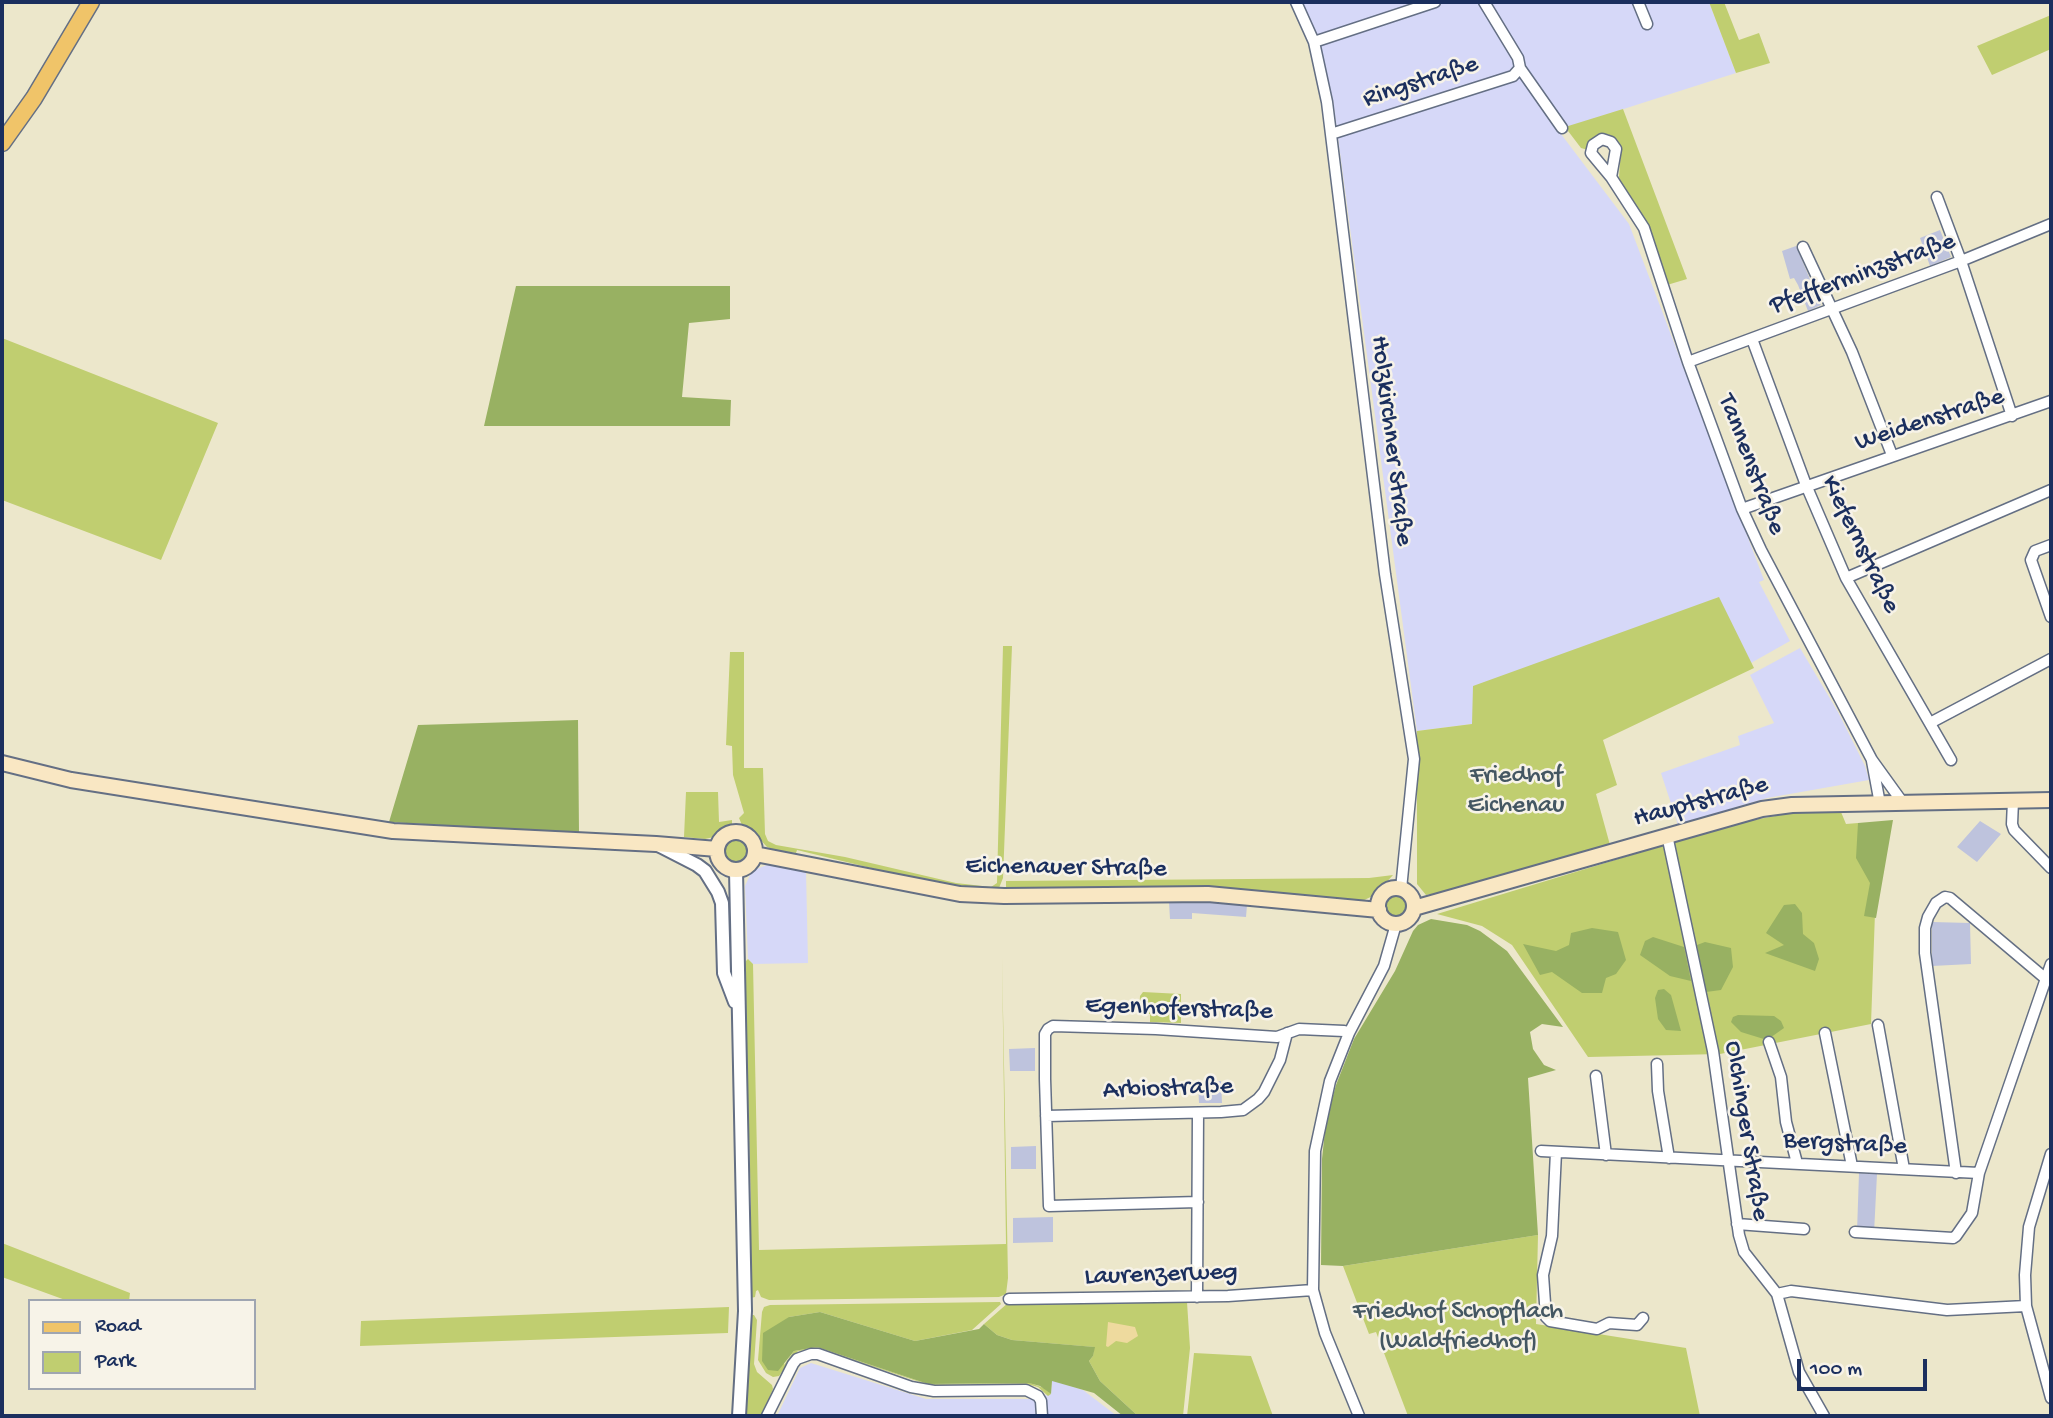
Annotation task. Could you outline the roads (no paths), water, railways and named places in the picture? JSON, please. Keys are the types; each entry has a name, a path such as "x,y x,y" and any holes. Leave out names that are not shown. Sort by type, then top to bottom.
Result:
{"main road":[{"path":"2,143 34,98 91,2"},
{"path":"2,763 71,780 393,831 717,849"},
{"name":"Hauptstraße","path":"1414,908 1746,812 1782,806 2051,800"},
{"path":"739,832 752,840 755,854 746,868 736,871 721,864 717,849 723,837 739,832"},
{"name":"Eichenauer Straße","path":"755,854 799,860 960,894 1208,894 1379,910"},
{"path":"1392,889 1401,889 1412,897 1414,908 1409,919 1396,924 1384,919 1379,910 1382,895 1392,889"}],"street":[{"name":"Holzkirchner Straße","path":"1296,2 1314,42 1328,102 1385,574 1414,759 1401,889"},
{"path":"1314,42 1435,2"},
{"name":"Ringstraße","path":"1484,2 1518,58 1520,68 1562,128"},
{"path":"1638,2 1647,24"},
{"name":"Ringstraße","path":"1331,134 1513,76 1520,68"},
{"name":"Tannenstraße","path":"1611,177 1644,228 1688,362 1742,509 1772,574 1872,760 1903,803"},
{"path":"1937,197 2012,416"},
{"name":"Pfefferminzstraße","path":"1688,362 1961,261 2051,224"},
{"path":"1803,247 1852,352 1892,455"},
{"name":"Kiefernstraße","path":"1752,339 1806,485 1846,578 1951,760"},
{"name":"Weidenstraße","path":"1742,509 2051,401"},
{"path":"1846,578 2049,491 2051,504"},
{"path":"2051,545 2035,551 2031,560 2051,617"},
{"path":"1930,723 2051,659"},
{"name":"Tannenstraße","path":"1872,760 1880,803"},
{"path":"2013,802 2014,830 2051,868"},
{"name":"Olchinger Straße","path":"1667,835 1713,1051 1737,1224 1745,1252 1777,1294 1799,1372 1824,1416"},
{"path":"656,844 705,871 718,891 722,903 724,973 738,1012"},
{"path":"736,871 746,1311 739,1416"},
{"path":"1956,1172 1926,970 1925,928 1928,916 1936,903 1945,897 1950,898 2046,979"},
{"path":"1359,1416 1325,1333 1313,1290 1313,1195 1317,1141 1330,1081 1349,1033 1384,966 1396,924"},
{"path":"1855,1232 1953,1238 1972,1213 1979,1173 2051,964"},
{"path":"1878,1025 1904,1169"},
{"name":"Egenhoferstraße","path":"1046,1116 1045,1034 1053,1026 1137,1028 1277,1037 1299,1029 1349,1033"},
{"name":"Arbiostraße","path":"1046,1116 1243,1110 1258,1100 1280,1060 1287,1033"},
{"path":"1825,1033 1852,1166"},
{"path":"1769,1042 1781,1077 1786,1122 1797,1163"},
{"path":"1657,1064 1658,1091 1669,1158"},
{"path":"1596,1076 1606,1155"},
{"path":"1197,1297 1198,1113"},
{"path":"1046,1116 1049,1206 1198,1202"},
{"name":"Bergstraße","path":"1541,1151 1979,1173"},
{"path":"1556,1152 1552,1236 1543,1275 1546,1317 1550,1321 1597,1329 1609,1323 1637,1325 1643,1318"},
{"path":"2051,1154 2029,1227 2025,1275 2026,1306 2051,1398"},
{"path":"1737,1224 1804,1229"},
{"name":"Laurenzerweg","path":"1009,1299 1197,1297 1313,1290"},
{"path":"1777,1294 1791,1291 1947,1310 2026,1306"},
{"path":"767,1416 793,1364 803,1356 818,1354 911,1387 934,1391 1026,1390 1038,1396 1042,1416"}],"park label":[{"name":"Friedhof Eichenau","path":"1516,792"},
{"name":"Friedhof Schopflach (Waldfriedhof)","path":"1458,1328"}]}
